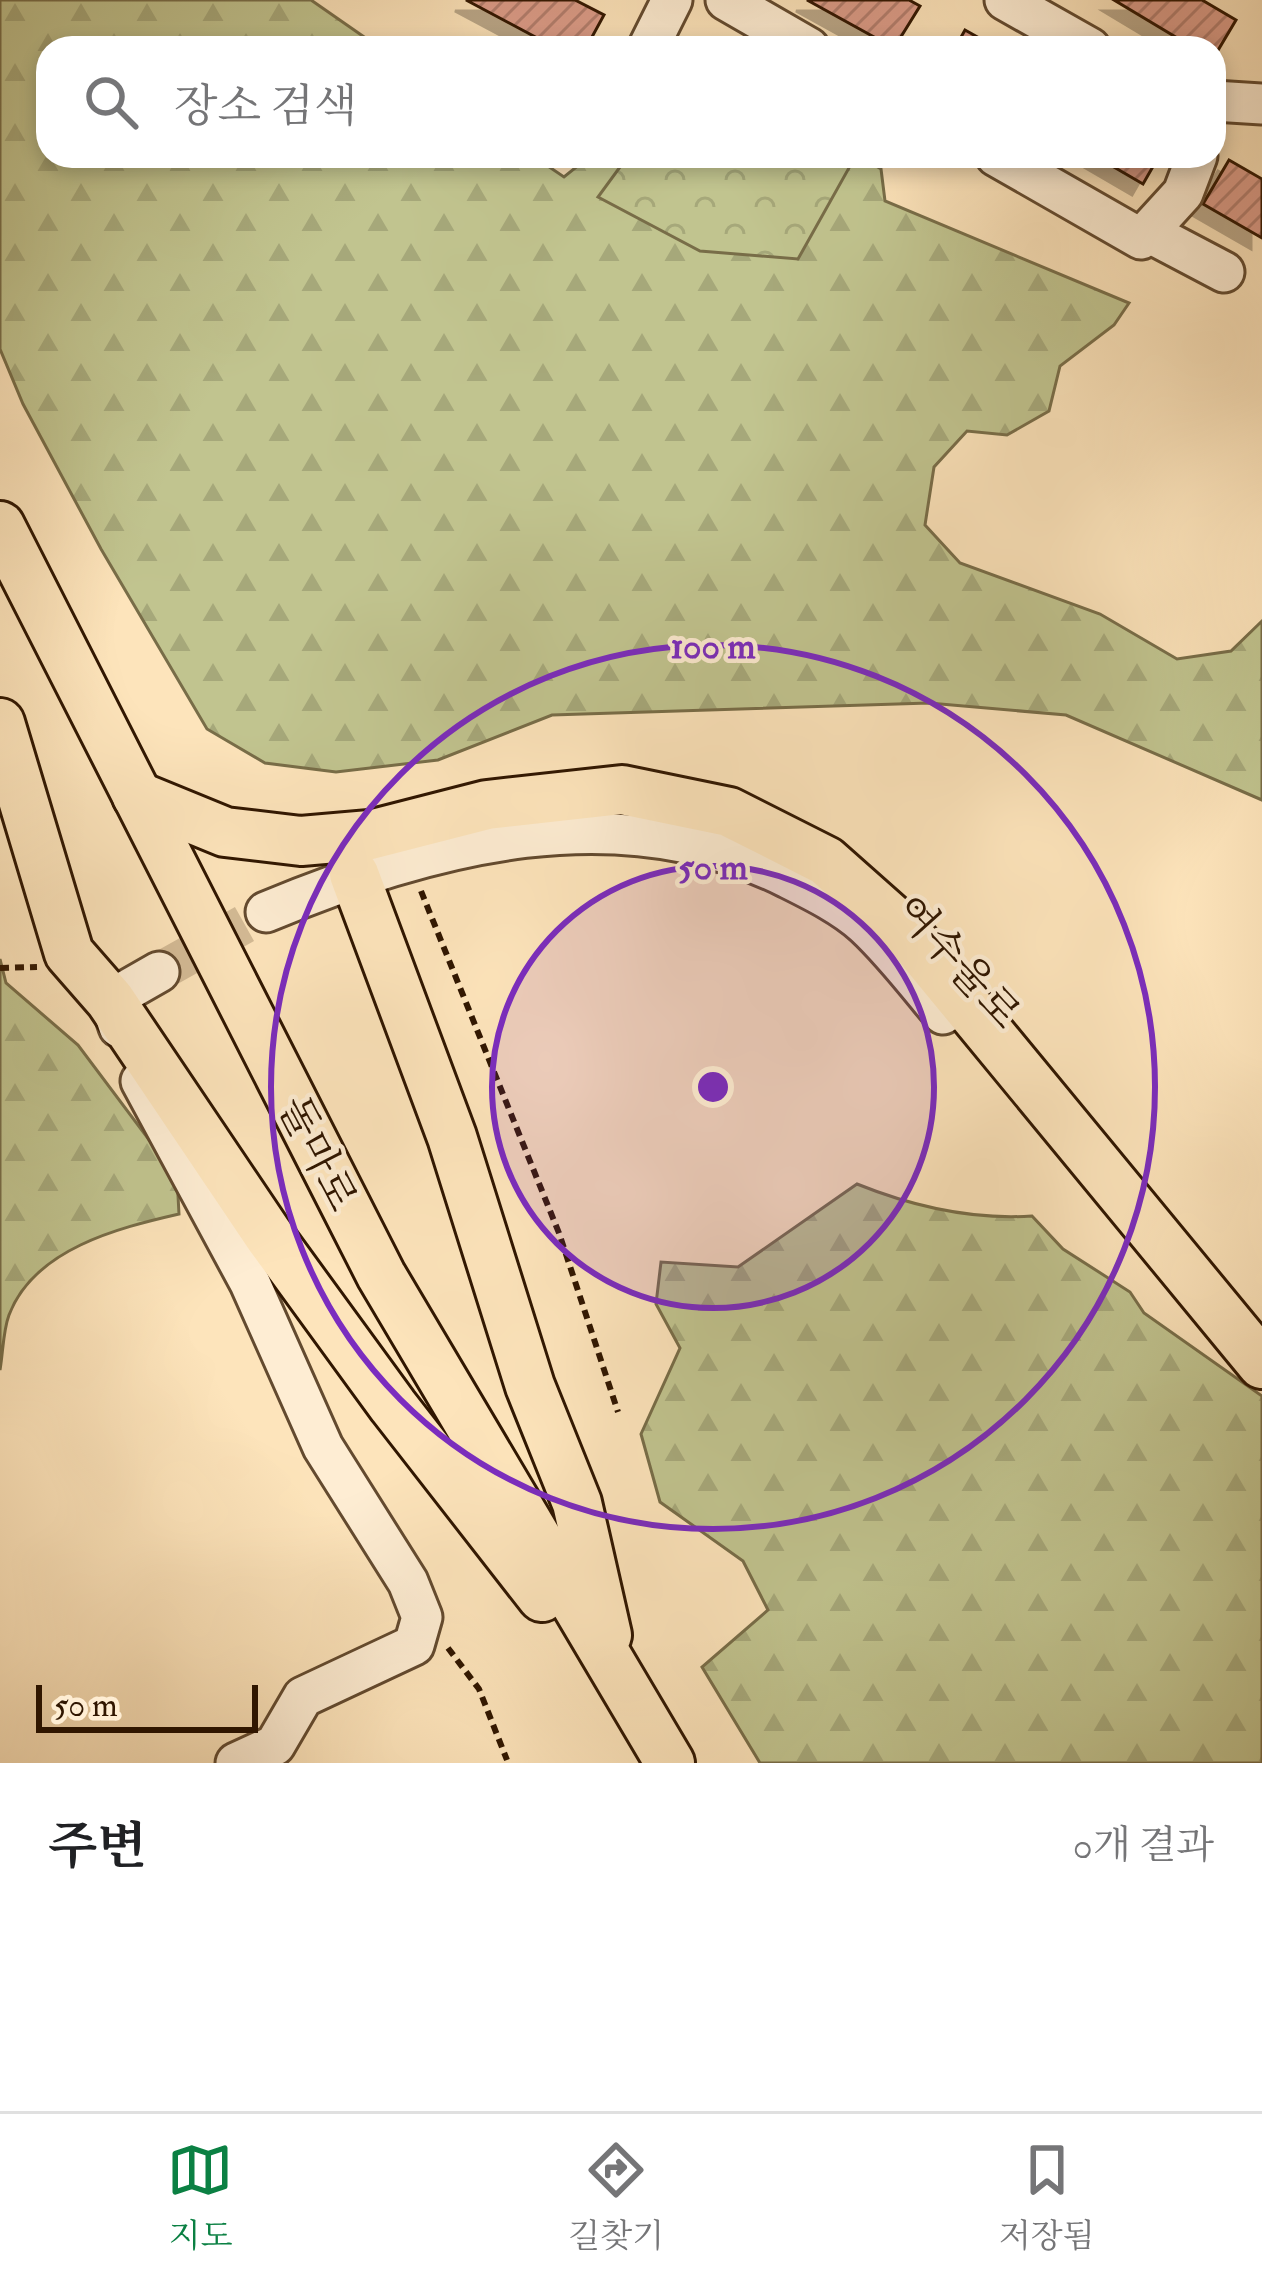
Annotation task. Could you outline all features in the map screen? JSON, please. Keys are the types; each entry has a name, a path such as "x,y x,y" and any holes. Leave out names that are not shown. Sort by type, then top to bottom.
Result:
{"main road":[{"name":"돌마로","path":"0,526 381,1275 617,1681 670,1763"},
{"path":"0,723 69,953 110,1000 269,1236 393,1406 507,1555 617,1681"},
{"path":"137,796 225,832 301,841 370,835 487,805 622,790 729,812 826,861 906,932 1262,1366"},
{"path":"354,874 445,1117 530,1386 577,1503 617,1681"}],"street":[{"path":"655,36 672,0"},
{"path":"726,0 788,36"},
{"path":"1005,0 1069,36"},
{"path":"1226,102 1262,104"},
{"path":"1017,168 1141,239 1183,193 1192,168"},
{"path":"1148,232 1224,272"},
{"name":"여수울로","path":"266,912 354,874 516,840 631,834 732,850 809,888 862,922 1038,1116 1141,1242 1262,1366"},
{"path":"159,972 110,1000 134,1066 250,1283 322,1448 408,1582 422,1617 415,1646 303,1697 275,1745 236,1763"}],"path":[{"path":"407,860 462,984 559,1233 618,1412"},
{"path":"422,1617 479,1689 507,1760"}],"green space":[{"path":"0,0 311,0 363,36 36,36 36,168 551,168 564,177 575,168 879,168 885,201 1129,303 1114,325 1060,366 1049,411 1007,435 967,431 934,467 925,525 960,563 1100,614 1177,659 1231,651 1262,621 1262,800 1066,715 929,703 552,715 438,760 336,772 265,763 207,729 101,549 23,404 0,349"},
{"path":"619,168 849,168 798,259 700,251 598,197"},
{"path":"0,959 6,983 78,1045 177,1177 179,1214 80,1245 38,1273 9,1315 0,1370"},
{"path":"857,1184 943,1210 1032,1216 1063,1249 1130,1292 1144,1313 1262,1396 1262,1763 760,1763 702,1667 768,1610 743,1561 660,1502 641,1434 680,1348 656,1304 661,1262 738,1267"}],"building":[{"path":"466,0 575,0 604,15 593,36 534,36"},
{"path":"807,0 909,0 920,6 901,36 872,36"},
{"path":"1114,0 1202,0 1236,20 1226,37 1174,36"},
{"path":"1229,160 1262,179 1262,238 1203,204"},
{"path":"1116,168 1152,168 1143,184"}],"tunnel":[{"path":"159,972 266,912"}]}
